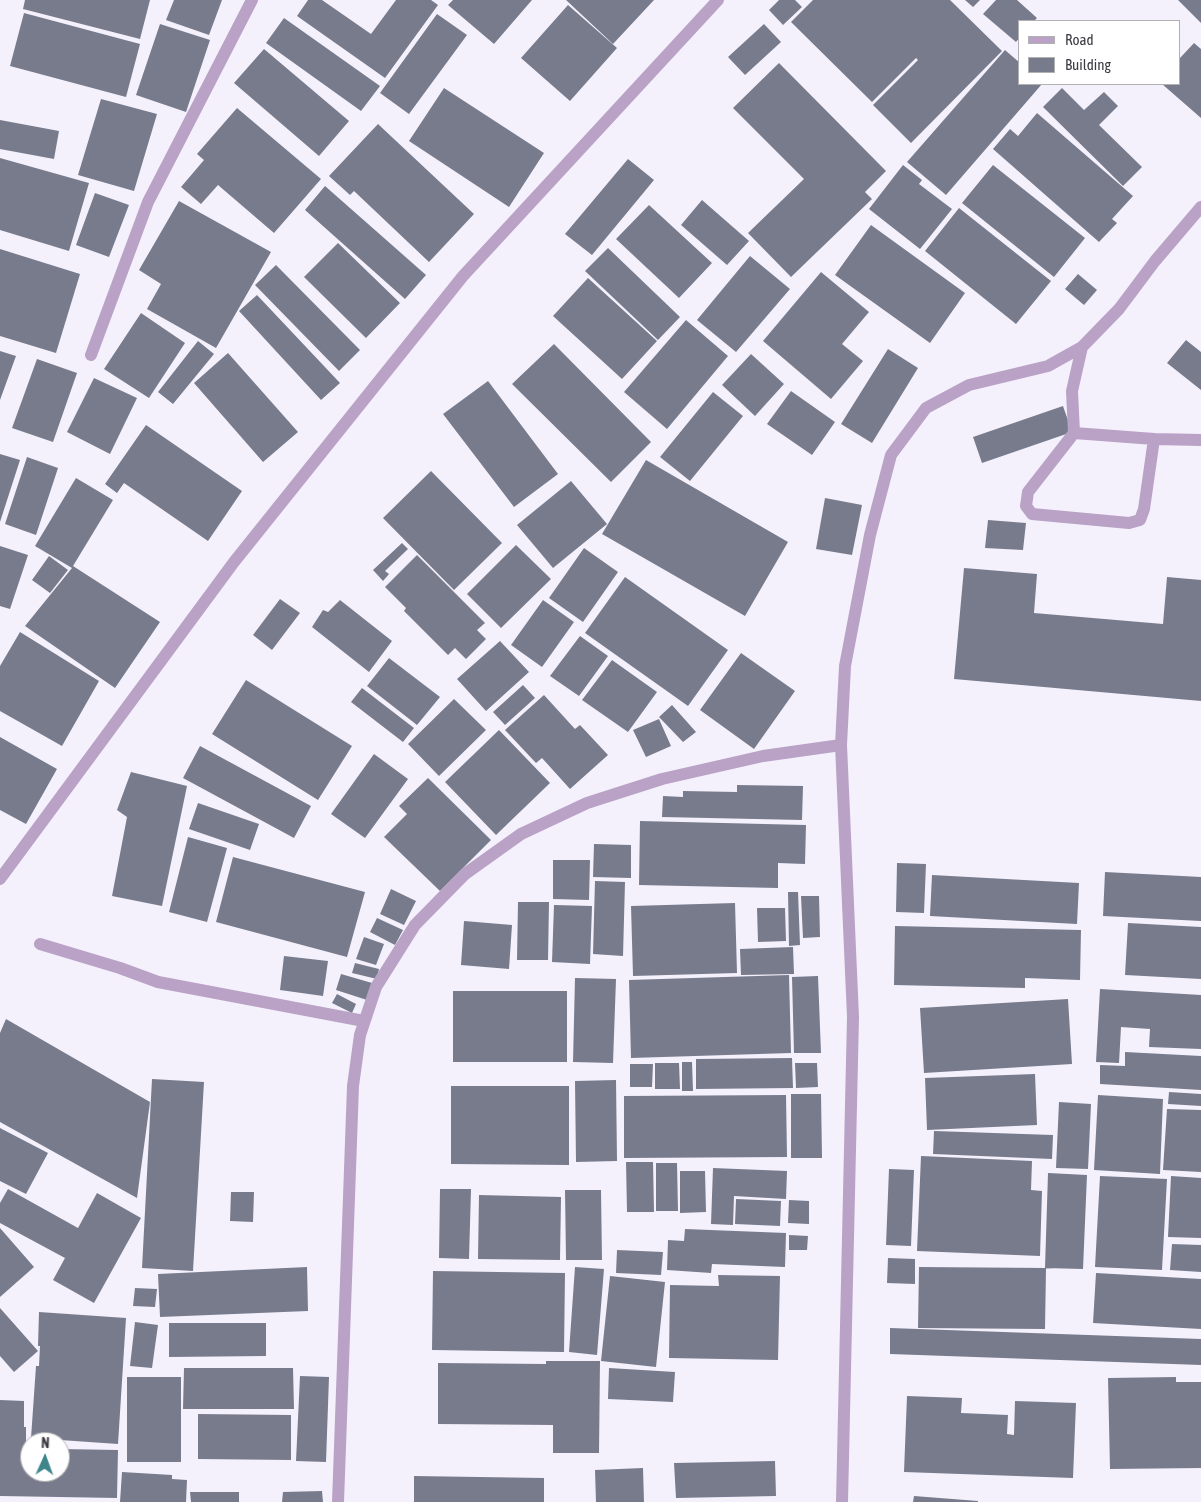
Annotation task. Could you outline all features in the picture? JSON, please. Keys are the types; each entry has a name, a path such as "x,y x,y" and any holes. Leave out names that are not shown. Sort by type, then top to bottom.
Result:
{"street":[{"path":"91,355 148,202 252,0"},
{"path":"0,879 234,562 463,276 718,0"},
{"path":"842,1502 853,1017 841,745 845,666 870,535 891,455 926,408 969,385 1048,366 1082,347 1118,309 1155,261 1201,207"},
{"path":"1082,347 1072,391 1074,433 1028,492 1026,506 1032,514 1130,523 1140,520 1144,509 1154,440"},
{"path":"1074,433 1154,440 1201,440"},
{"path":"338,1502 353,1086 360,1035 376,986 415,925 465,874 521,834 587,803 662,779 763,756 841,745"},
{"path":"40,944 120,968 158,982 364,1021"}],"building":[{"path":"25,0 150,0 140,39 23,9"},
{"path":"174,0 222,0 209,35 166,20"},
{"path":"308,0 322,0 371,34 396,0 431,0 438,5 385,78 297,16"},
{"path":"453,0 532,0 494,44 448,5"},
{"path":"566,0 654,0 613,44"},
{"path":"779,0 795,0 802,7 783,25 769,10"},
{"path":"813,0 950,0 1002,51 911,143 873,105 918,60 916,58 872,102 791,22"},
{"path":"965,0 980,0 973,7"},
{"path":"996,0 1017,0 1037,18 1035,20 1018,20 1018,40 1016,42 983,14"},
{"path":"1178,0 1201,0 1201,23"},
{"path":"568,5 617,48 570,101 521,58"},
{"path":"24,13 140,44 126,97 10,66"},
{"path":"437,14 467,35 409,114 380,93"},
{"path":"284,18 380,86 361,111 266,43"},
{"path":"160,24 210,40 186,112 136,95"},
{"path":"764,24 781,42 745,75 728,57"},
{"path":"1194,43 1201,49 1201,118 1163,85 1181,85 1181,57"},
{"path":"264,49 349,121 319,156 234,83"},
{"path":"1005,50 1018,61 1018,85 1041,85 946,195 907,162"},
{"path":"779,63 886,171 865,192 872,199 791,277 748,233 804,179 733,108"},
{"path":"444,88 544,153 509,207 409,141"},
{"path":"1062,88 1084,110 1104,92 1118,106 1099,125 1142,167 1123,186 1043,107"},
{"path":"101,99 157,114 134,191 78,175"},
{"path":"237,108 321,179 274,233 218,185 201,204 181,187 204,160 197,154"},
{"path":"1037,113 1133,196 1112,219 1117,223 1099,242 993,149 1010,129 1018,136"},
{"path":"0,120 59,131 54,159 0,149"},
{"path":"378,124 474,214 429,262 354,191 350,195 329,176"},
{"path":"0,158 89,183 69,251 0,230"},
{"path":"628,159 654,180 592,255 565,234"},
{"path":"903,165 922,180 919,184 952,209 920,249 869,209"},
{"path":"993,165 1085,238 1054,277 962,203"},
{"path":"325,186 426,275 405,299 305,210"},
{"path":"95,193 129,205 109,257 76,245"},
{"path":"702,200 749,241 727,265 681,225"},
{"path":"179,201 271,252 216,348 147,309 161,284 139,270"},
{"path":"649,205 712,263 679,298 616,239"},
{"path":"959,208 1051,281 1016,324 925,251"},
{"path":"871,225 965,293 930,343 835,275"},
{"path":"338,243 400,303 366,338 304,277"},
{"path":"608,248 680,317 658,340 585,271"},
{"path":"0,249 80,274 56,353 0,336"},
{"path":"750,256 790,289 736,352 697,320"},
{"path":"276,265 360,350 339,371 255,285"},
{"path":"821,272 869,312 842,344 863,361 831,399 763,341"},
{"path":"1078,274 1097,290 1084,305 1065,289"},
{"path":"588,278 657,341 622,379 553,316"},
{"path":"257,295 340,383 321,400 239,311"},
{"path":"141,313 185,343 149,398 104,369"},
{"path":"686,320 728,356 667,429 624,392"},
{"path":"1186,340 1201,352 1201,390 1167,363"},
{"path":"198,341 214,354 173,404 158,392"},
{"path":"554,344 651,442 611,482 512,384"},
{"path":"888,349 918,368 872,443 841,424"},
{"path":"0,351 16,356 0,400"},
{"path":"228,353 298,432 263,462 194,383"},
{"path":"751,354 784,384 755,416 722,385"},
{"path":"37,359 77,373 53,442 12,428"},
{"path":"94,378 137,398 110,454 67,432"},
{"path":"488,381 558,474 514,507 443,414"},
{"path":"791,391 835,422 812,455 767,424"},
{"path":"713,392 743,416 690,481 660,457"},
{"path":"1063,406 1072,432 982,463 973,437"},
{"path":"146,425 242,491 208,541 124,483 117,493 105,484"},
{"path":"0,454 20,460 0,522"},
{"path":"27,457 58,468 36,535 5,524"},
{"path":"646,460 788,542 745,616 602,534"},
{"path":"431,471 502,543 454,590 383,518"},
{"path":"76,478 113,500 73,566 160,622 115,688 25,626 72,568 35,546"},
{"path":"571,481 607,524 553,568 517,525"},
{"path":"825,498 862,505 852,555 816,549"},
{"path":"988,520 1026,523 1023,550 985,548"},
{"path":"402,543 408,549 385,571 389,574 383,581 373,570"},
{"path":"516,545 551,579 501,628 467,594"},
{"path":"0,546 28,555 10,609 0,606"},
{"path":"584,548 618,572 583,622 549,598"},
{"path":"417,555 485,623 477,630 486,639 466,659 455,648 448,655 404,611 406,608 385,587"},
{"path":"49,556 68,570 50,593 32,580"},
{"path":"964,568 1037,574 1034,613 1163,624 1167,577 1201,580 1201,701 954,679"},
{"path":"625,577 728,650 688,706 585,633"},
{"path":"280,599 300,613 272,650 253,635"},
{"path":"340,600 392,641 369,672 312,627 323,610 328,612"},
{"path":"543,600 574,622 542,667 511,645"},
{"path":"20,632 99,681 62,746 0,711 0,666"},
{"path":"580,636 608,656 579,696 550,676"},
{"path":"500,641 529,672 486,711 457,679"},
{"path":"741,653 795,691 754,749 700,710"},
{"path":"389,658 440,697 417,725 367,686"},
{"path":"612,660 657,692 628,732 582,700"},
{"path":"246,680 352,746 318,800 212,734"},
{"path":"523,685 535,698 505,725 493,712"},
{"path":"362,688 414,728 403,742 351,702"},
{"path":"544,695 575,729 580,725 608,755 570,789 542,758 536,763 505,730"},
{"path":"454,699 486,730 439,776 408,744"},
{"path":"672,705 696,732 683,742 659,717"},
{"path":"659,719 671,746 646,757 633,730"},
{"path":"499,730 550,783 496,835 445,782"},
{"path":"0,737 57,769 26,824 0,810"},
{"path":"200,746 311,806 294,838 183,778"},
{"path":"374,754 408,779 365,838 331,814"},
{"path":"131,772 187,786 162,906 112,896 127,817 117,810"},
{"path":"428,778 491,840 440,891 384,837 407,814 399,806"},
{"path":"737,785 803,786 802,820 662,817 663,796 683,797 683,791 737,792"},
{"path":"198,803 259,824 250,850 189,829"},
{"path":"640,821 806,825 805,864 778,863 778,888 639,885"},
{"path":"188,837 227,848 207,922 169,912"},
{"path":"594,844 631,845 631,878 593,877"},
{"path":"233,857 365,892 347,957 216,922"},
{"path":"553,860 590,860 589,900 553,899"},
{"path":"897,863 926,864 924,913 896,912"},
{"path":"1105,872 1201,877 1201,921 1103,916"},
{"path":"932,875 1079,883 1077,924 930,916"},
{"path":"595,881 625,882 623,956 593,954"},
{"path":"391,889 416,901 404,925 380,914"},
{"path":"788,892 798,892 800,945 789,946"},
{"path":"801,896 819,896 820,937 803,938"},
{"path":"518,902 549,902 548,960 517,960"},
{"path":"735,903 737,973 633,976 631,906"},
{"path":"554,905 592,906 590,964 552,962"},
{"path":"757,908 785,908 786,941 758,942"},
{"path":"377,918 403,930 395,945 370,932"},
{"path":"464,921 512,925 509,969 461,965"},
{"path":"1128,923 1201,927 1201,979 1125,975"},
{"path":"895,926 1081,930 1080,980 1025,978 1025,988 894,985"},
{"path":"364,937 384,944 376,965 356,959"},
{"path":"793,947 794,974 741,975 740,949"},
{"path":"284,956 328,961 323,996 280,990"},
{"path":"355,963 379,969 377,979 352,973"},
{"path":"341,974 372,983 367,1000 336,990"},
{"path":"789,975 791,1053 631,1058 629,980"},
{"path":"818,976 821,1053 794,1053 792,977"},
{"path":"575,978 616,979 613,1063 573,1062"},
{"path":"1100,989 1201,995 1201,1049 1149,1047 1150,1029 1121,1027 1119,1063 1096,1062"},
{"path":"453,991 567,991 567,1062 453,1062"},
{"path":"337,994 356,1004 352,1013 332,1003"},
{"path":"1068,999 1072,1064 924,1073 920,1008"},
{"path":"6,1019 150,1102 137,1198 0,1122 0,1033"},
{"path":"1125,1052 1201,1056 1201,1090 1100,1084 1100,1065 1125,1066"},
{"path":"792,1058 793,1088 696,1089 696,1059"},
{"path":"682,1062 692,1062 693,1091 682,1091"},
{"path":"655,1063 679,1063 680,1089 655,1089"},
{"path":"795,1063 817,1063 818,1087 796,1088"},
{"path":"630,1064 653,1064 652,1087 630,1087"},
{"path":"1035,1074 1037,1125 927,1130 925,1078"},
{"path":"152,1079 204,1082 193,1271 142,1268"},
{"path":"616,1080 617,1161 576,1162 575,1081"},
{"path":"451,1086 569,1086 569,1165 451,1164"},
{"path":"1169,1092 1201,1094 1201,1106 1168,1104"},
{"path":"791,1094 821,1094 822,1158 791,1158"},
{"path":"786,1095 787,1157 624,1158 624,1096"},
{"path":"1098,1095 1163,1099 1160,1174 1094,1170"},
{"path":"1059,1102 1091,1104 1088,1169 1056,1168"},
{"path":"1167,1109 1201,1110 1201,1172 1163,1170"},
{"path":"0,1128 48,1153 26,1194 0,1181"},
{"path":"934,1131 1053,1135 1052,1159 933,1154"},
{"path":"921,1156 1032,1161 1031,1190 1042,1191 1040,1256 917,1251"},
{"path":"626,1162 653,1162 654,1212 627,1212"},
{"path":"656,1163 677,1163 678,1211 656,1211"},
{"path":"713,1168 787,1171 786,1199 734,1196 733,1225 711,1224"},
{"path":"889,1169 914,1170 911,1246 886,1245"},
{"path":"680,1171 705,1171 706,1212 680,1213"},
{"path":"1048,1173 1087,1175 1083,1269 1045,1268"},
{"path":"1100,1176 1167,1179 1162,1270 1095,1267"},
{"path":"1171,1176 1201,1178 1201,1238 1168,1237"},
{"path":"8,1189 78,1228 97,1193 141,1218 94,1303 53,1280 65,1258 0,1223 0,1203"},
{"path":"440,1189 471,1189 469,1259 439,1258"},
{"path":"565,1190 601,1190 602,1260 566,1260"},
{"path":"231,1192 254,1192 253,1222 230,1221"},
{"path":"479,1195 561,1197 560,1260 478,1259"},
{"path":"736,1199 781,1201 780,1226 735,1224"},
{"path":"789,1200 809,1201 809,1224 788,1223"},
{"path":"0,1228 34,1267 0,1297"},
{"path":"685,1229 786,1233 785,1267 712,1264 711,1273 667,1270 668,1240 684,1241"},
{"path":"789,1235 808,1236 807,1250 789,1250"},
{"path":"1172,1244 1201,1245 1201,1272 1170,1270"},
{"path":"617,1250 663,1252 661,1275 616,1273"},
{"path":"888,1258 915,1259 915,1284 887,1283"},
{"path":"307,1267 308,1311 160,1317 158,1274"},
{"path":"575,1267 604,1269 597,1355 569,1352"},
{"path":"919,1267 1046,1268 1045,1329 918,1328"},
{"path":"433,1271 565,1273 564,1352 432,1350"},
{"path":"1096,1273 1201,1279 1201,1329 1093,1323"},
{"path":"718,1275 780,1276 778,1360 669,1358 670,1285 719,1286"},
{"path":"610,1276 665,1282 656,1367 601,1361"},
{"path":"135,1288 157,1289 155,1307 133,1306"},
{"path":"0,1308 38,1351 14,1372 0,1356"},
{"path":"39,1312 126,1318 118,1444 70,1441 70,1432 31,1432 36,1366 39,1366 40,1346 38,1346"},
{"path":"135,1322 158,1325 152,1368 130,1366"},
{"path":"169,1323 266,1323 266,1356 169,1357"},
{"path":"890,1328 1201,1339 1201,1365 890,1354"},
{"path":"546,1361 600,1361 599,1453 553,1453 553,1425 438,1424 438,1363 546,1364"},
{"path":"184,1368 293,1368 294,1409 183,1409"},
{"path":"609,1368 675,1372 673,1402 608,1399"},
{"path":"300,1376 329,1377 326,1462 296,1461"},
{"path":"127,1377 181,1377 181,1462 127,1462"},
{"path":"1176,1377 1176,1382 1201,1382 1201,1468 1110,1469 1108,1378"},
{"path":"907,1396 962,1398 961,1413 1008,1415 1007,1434 1014,1435 1015,1401 1076,1403 1073,1478 904,1472"},
{"path":"0,1400 24,1401 24,1427 26,1427 26,1432 20,1432 20,1482 70,1482 70,1449 118,1450 117,1498 0,1496"},
{"path":"198,1414 291,1415 291,1460 198,1459"},
{"path":"775,1461 776,1496 676,1498 674,1463"},
{"path":"643,1468 644,1502 596,1502 595,1470"},
{"path":"122,1472 172,1475 172,1479 187,1480 186,1502 120,1502"},
{"path":"414,1476 544,1478 544,1502 414,1502"},
{"path":"322,1491 323,1502 282,1502 283,1492"},
{"path":"190,1492 239,1492 239,1502 191,1502"},
{"path":"914,1496 978,1501 978,1502 913,1502"}]}
